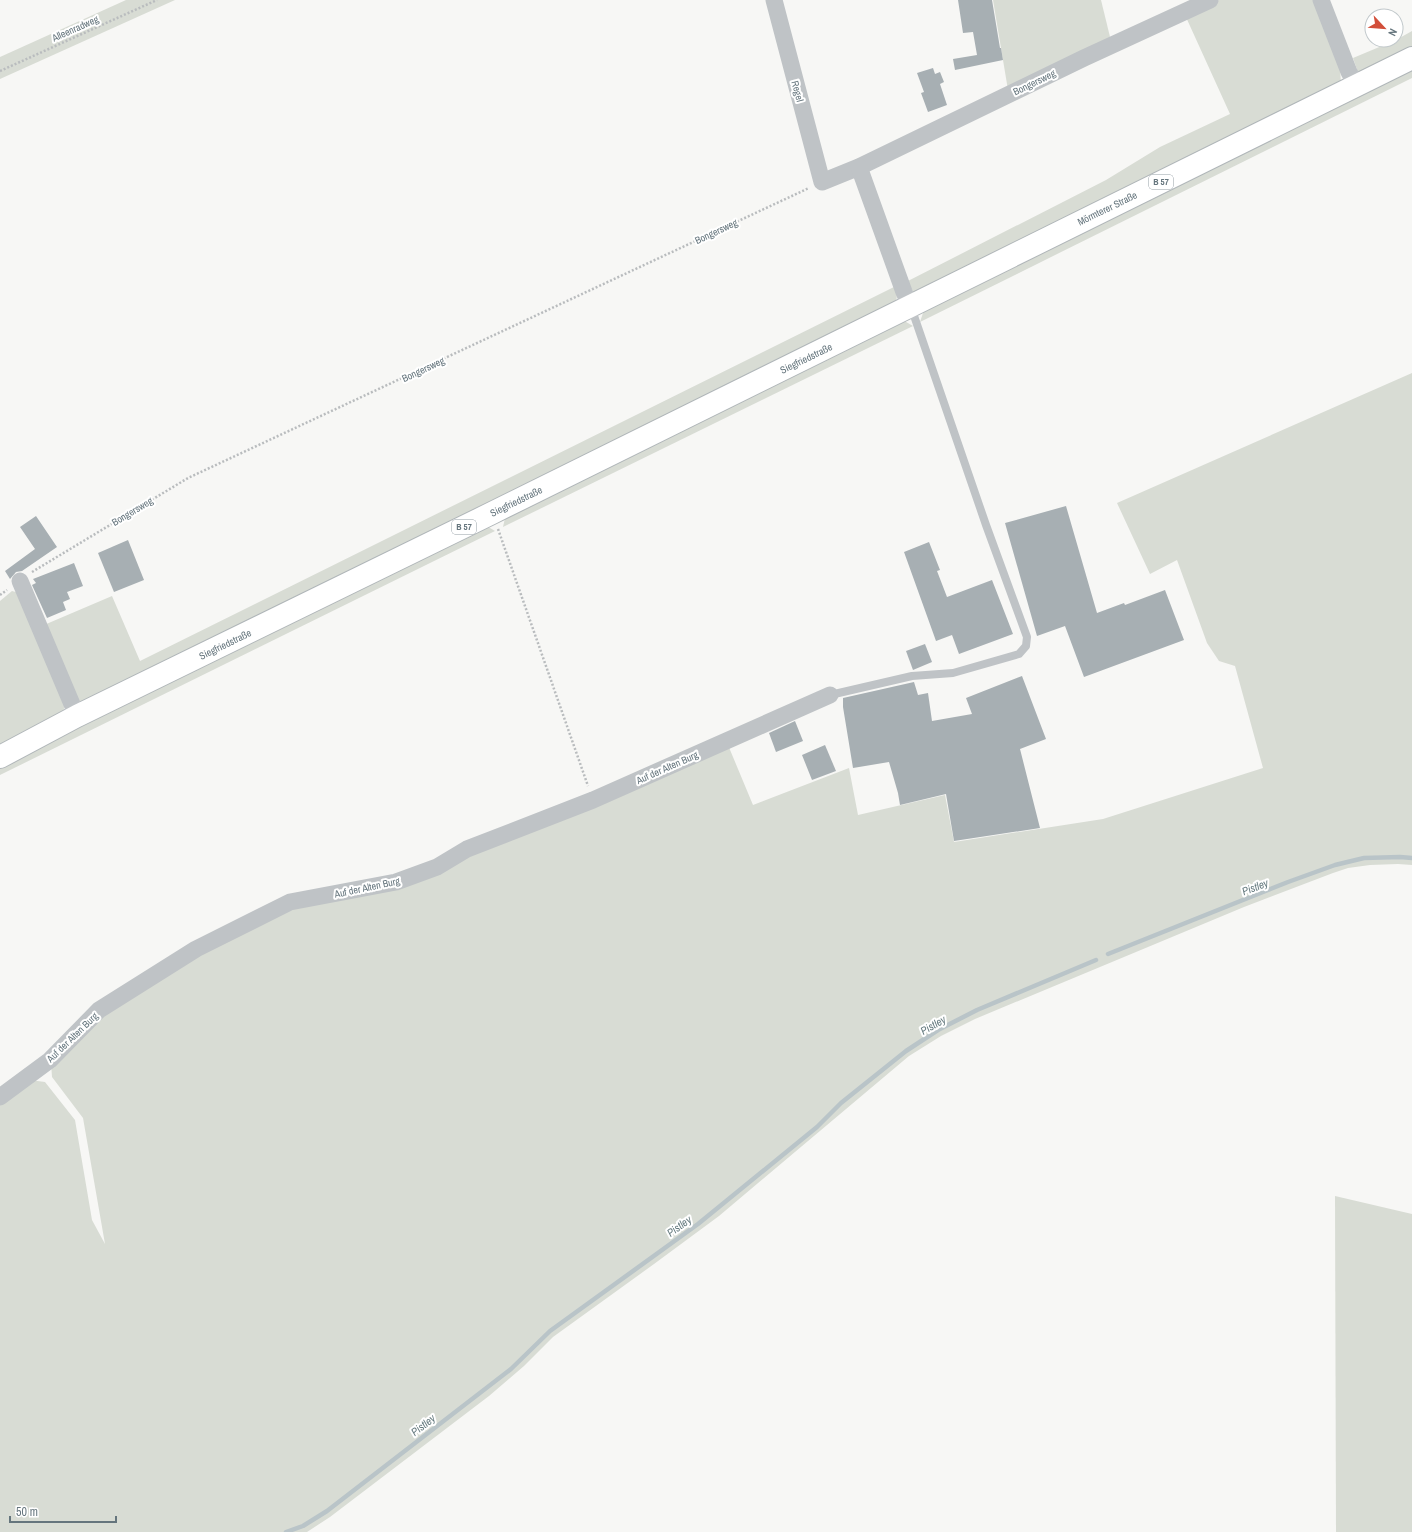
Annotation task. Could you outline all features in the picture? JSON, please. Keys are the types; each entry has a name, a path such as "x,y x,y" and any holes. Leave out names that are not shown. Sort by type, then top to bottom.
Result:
{"main road":[{"name":"Mörmterer Straße","path":"910,306 1412,58"},
{"name":"Siegfriedstraße","path":"0,757 77,716 910,306"}],"street":[{"name":"Regel","path":"774,0 822,182"},
{"name":"Bongersweg","path":"822,182 859,167 1084,58 1210,0"},
{"path":"1320,0 1356,86"},
{"path":"859,167 910,306"},
{"path":"20,581 77,716"},
{"name":"Auf der Alten Burg","path":"0,1097 50,1060 99,1010 196,949 290,902 396,882 437,866 467,849 593,800 830,695"}],"lane":[{"path":"830,695 912,676 953,673 1019,654 1026,646 1027,637 983,517 910,306"}],"path":[{"name":"Alleenradweg","path":"0,71 157,0"},
{"name":"Bongersweg","path":"0,595 34,570 188,478 822,182"},
{"path":"492,513 593,800"}],"shaded area":[{"path":"126,0 175,0 0,79 0,57"},
{"path":"993,0 1101,0 1111,41 1008,90"},
{"path":"1219,0 1314,0 1340,68 1341,84 916,294 904,283 1106,180 1160,147 1230,114 1185,15"},
{"path":"1412,31 1412,49 1359,75 1353,58 1377,48 1404,48 1404,36"},
{"path":"1412,66 1412,78 920,322 925,307"},
{"path":"898,285 896,304 82,706 72,695 44,625 112,596 140,661"},
{"path":"901,319 913,326 503,527 506,514"},
{"path":"1412,373 1412,865 1370,865 1348,868 1333,873 1244,907 975,1019 941,1036 909,1056 719,1216 553,1337 524,1366 489,1396 330,1517 307,1532 0,1532 0,1104 30,1080 45,1082 75,1120 92,1220 105,1244 83,1118 52,1077 51,1063 101,1014 144,985 290,907 396,886 728,745 753,805 849,768 858,815 945,795 954,842 1103,819 1263,768 1235,666 1219,661 1207,643 1177,560 1150,574 1117,503"},
{"path":"485,525 495,531 0,775 0,765"},
{"path":"12,591 23,594 65,698 63,718 0,748 0,601"},
{"path":"1335,1196 1412,1214 1412,1532 1336,1532"}],"building":[{"path":"958,0 992,0 1003,60 955,70 953,59 977,55 973,32 963,33"},
{"path":"933,68 935,74 940,72 944,82 940,84 947,105 928,112 921,93 924,92 917,73"},
{"path":"1066,506 1097,613 1124,603 1125,605 1165,590 1184,640 1084,677 1065,626 1037,636 1005,523"},
{"path":"36,516 57,547 22,571 16,572 10,579 5,571 35,549 20,527"},
{"path":"128,540 144,580 114,592 98,553"},
{"path":"929,542 940,570 937,571 947,597 992,580 1013,634 959,654 952,635 936,641 904,552"},
{"path":"74,563 83,586 67,592 70,599 63,602 66,610 47,618 32,585 36,583 33,579"},
{"path":"925,644 932,662 913,670 906,651"},
{"path":"1022,676 1046,739 1020,749 1040,828 954,841 946,794 900,805 889,762 853,768 843,707 843,698 914,682 918,695 928,693 932,721 972,714 966,698"},
{"path":"795,721 803,741 776,752 769,733"},
{"path":"825,745 836,771 812,780 802,755"}],"waterway":[{"name":"Pistley","path":"1108,954 1288,882 1335,865 1364,858 1412,858"},
{"name":"Pistley","path":"286,1532 303,1526 327,1511 511,1369 550,1331 698,1224 817,1127 841,1103 906,1051 938,1030 977,1010 1096,960"}]}
